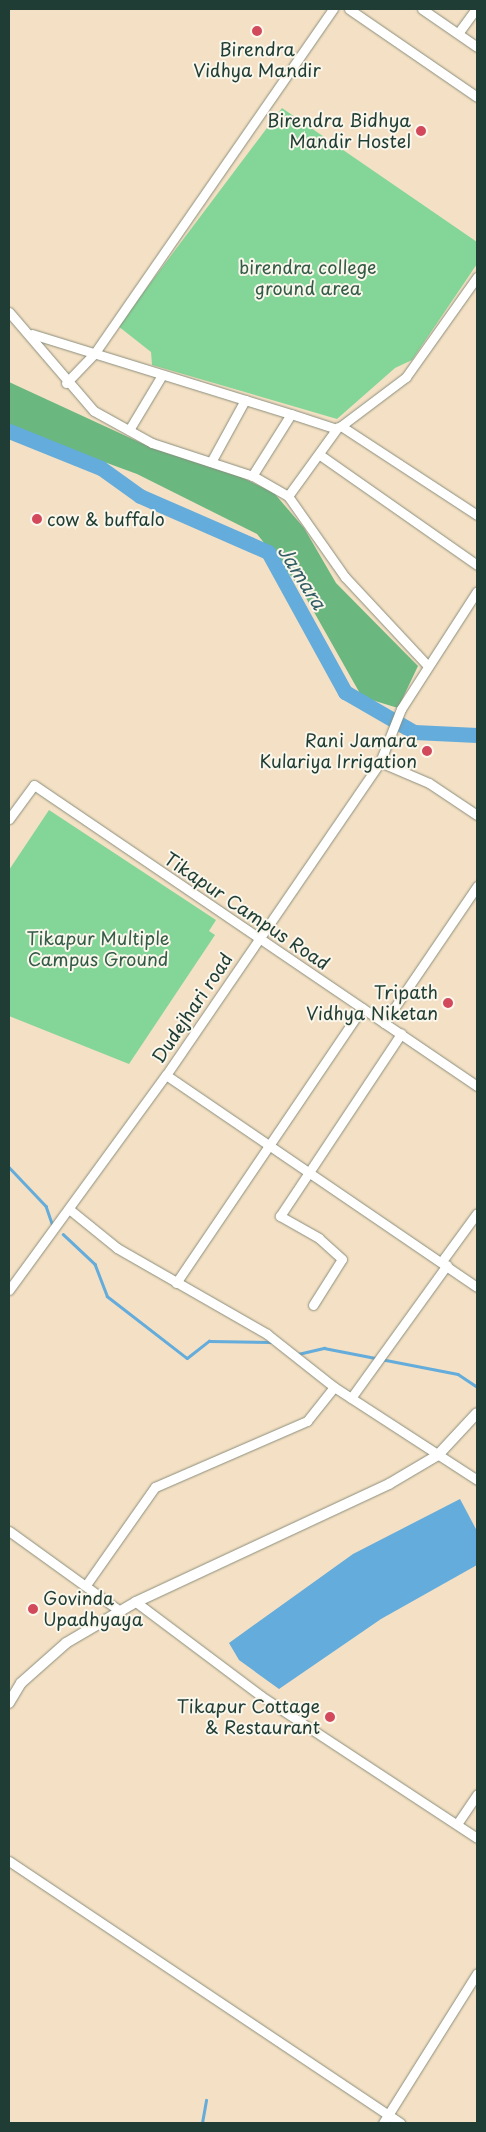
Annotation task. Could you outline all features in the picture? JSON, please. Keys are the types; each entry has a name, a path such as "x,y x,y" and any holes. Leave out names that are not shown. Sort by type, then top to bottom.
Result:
{"main road":[{"path":"9,1703 42,1663 120,1611 381,1488 438,1455 477,1413"}],"street":[{"path":"66,383 94,354 333,9"},
{"path":"349,9 477,97"},
{"path":"422,9 459,32 477,47"},
{"path":"459,32 476,9"},
{"path":"288,496 320,455 337,427 406,378 477,277"},
{"path":"9,312 32,334 66,383 94,411 129,430 252,476 288,496 345,577 426,664"},
{"path":"32,334 337,427 477,516"},
{"path":"129,430 162,375"},
{"path":"211,462 244,400"},
{"path":"252,476 291,414"},
{"path":"320,455 477,565"},
{"name":"Dudejhari road","path":"9,1290 166,1074 380,762 392,738 401,709 426,664 477,591"},
{"path":"380,762 429,783 477,815"},
{"name":"Tikapur Campus Road","path":"9,820 34,785 477,1086"},
{"path":"384,1023 477,886"},
{"path":"176,1283 271,1147 362,1008"},
{"path":"313,1304 342,1259 319,1238 280,1216 401,1034"},
{"path":"166,1074 271,1147 445,1263 477,1287"},
{"path":"69,1209 117,1248 266,1334 334,1387 477,1480"},
{"path":"351,1398 445,1263 477,1213"},
{"path":"86,1586 155,1487 307,1421 334,1387"},
{"path":"9,1531 120,1611"},
{"path":"136,1602 261,1696 477,1838"},
{"path":"457,1824 477,1794"},
{"path":"9,1861 385,2119 400,2123"},
{"path":"385,2119 477,1973"}],"green space":[{"name":"birendra college ground area","path":"282,108 477,242 477,264 412,360 395,368 337,419 152,365 151,352 118,326"},
{"path":"9,382 152,448 233,473 274,493 304,528 336,583 418,666 398,708 362,697 301,589 257,534 137,474 9,427"},
{"name":"Tikapur Multiple Campus Ground","path":"49,810 216,920 209,931 215,935 129,1064 9,1016 9,870"}],"water":[{"path":"460,1499 477,1531 477,1565 381,1619 279,1689 239,1660 229,1643 353,1554"}],"waterway":[{"name":"Jamara","path":"9,431 101,468 140,496 268,552 345,692 414,732 477,735"},
{"path":"9,1167 46,1206 52,1223"},
{"path":"63,1234 95,1264 107,1296 187,1358 209,1341 271,1342"},
{"path":"298,1354 324,1348 458,1374 477,1387"},
{"path":"202,2123 206,2100"}],"place":[{"name":"Birendra Vidhya Mandir","path":"257,31"},
{"name":"Birendra Bidhya Mandir Hostel","path":"421,131"},
{"name":"cow & buffalo","path":"37,519"},
{"name":"Rani Jamara Kulariya Irrigation","path":"427,751"},
{"name":"Tripath Vidhya Niketan","path":"448,1003"},
{"name":"Govinda Upadhyaya","path":"33,1609"},
{"name":"Tikapur Cottage & Restaurant","path":"330,1717"}]}
